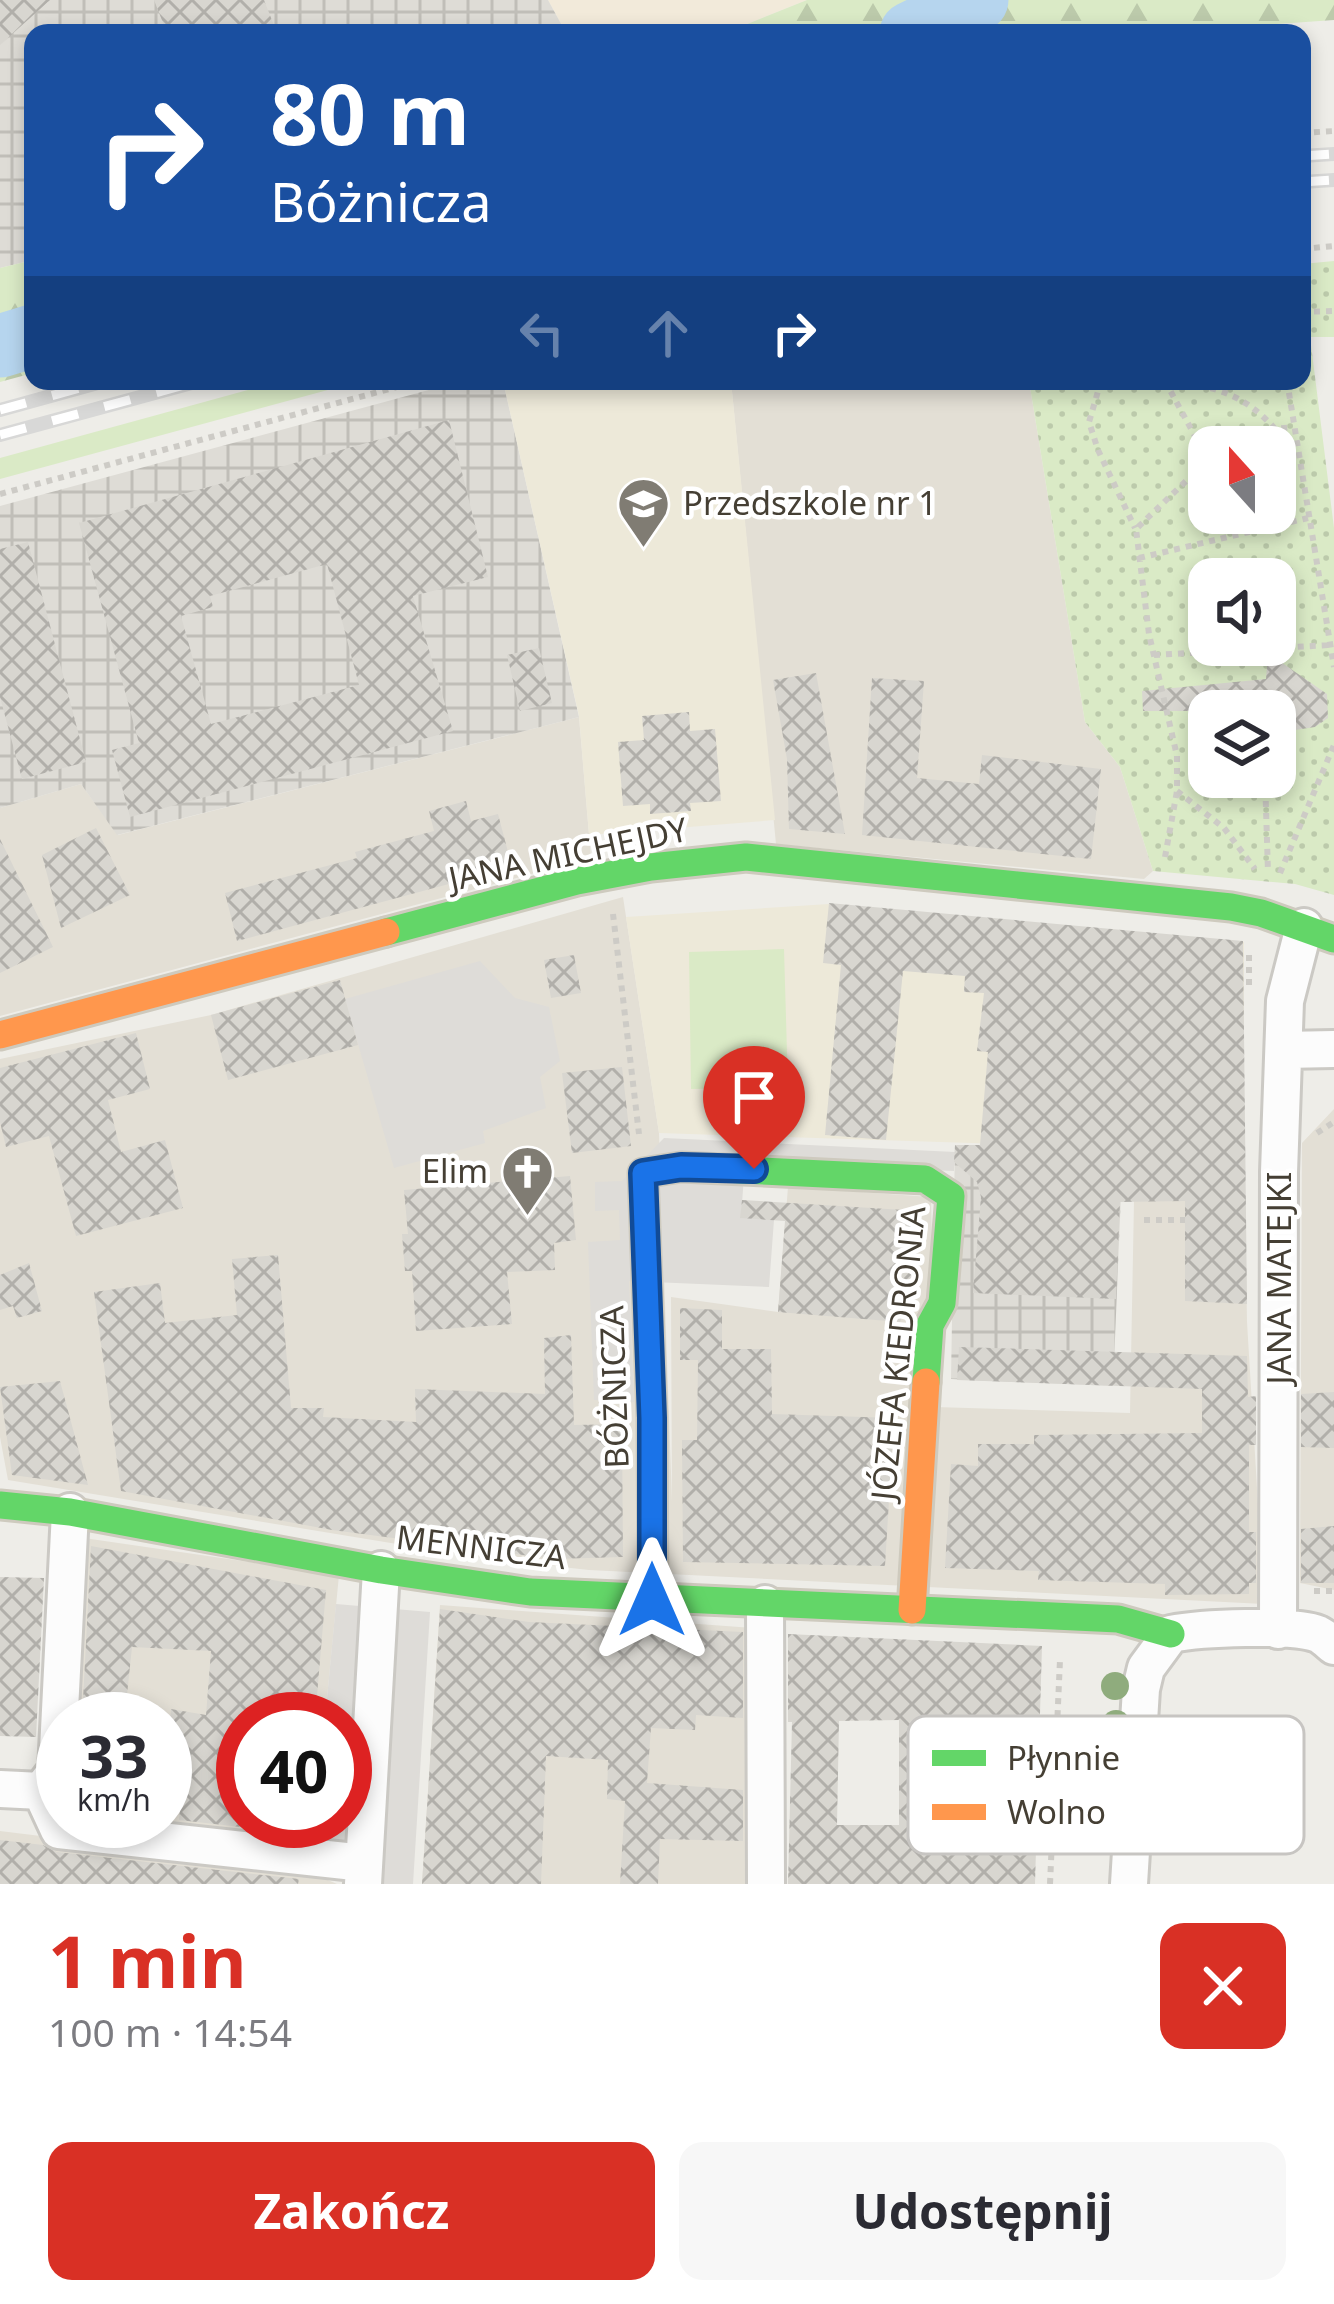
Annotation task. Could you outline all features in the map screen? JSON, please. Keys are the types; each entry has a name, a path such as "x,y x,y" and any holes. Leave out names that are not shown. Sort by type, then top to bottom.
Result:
{"street":[{"name":"JANA MICHEJDY","path":"0,1035 577,881 746,857 1231,907 1319,933"},
{"name":"JANA MATEJKI","path":"1278,1630 1279,1172 1285,1001 1319,933"},
{"path":"1284,1050 1334,1049"},
{"name":"JÓZEFA KIEDRONIA","path":"643,1173 681,1167 925,1179 951,1196 942,1304 930,1325 912,1610"},
{"name":"BÓŻNICZA","path":"643,1173 652,1418 652,1600"},
{"name":"MENNICZA","path":"0,1505 70,1512 381,1570 530,1592 1118,1619 1171,1634"},
{"path":"63,1692 70,1512"},
{"path":"186,1848 364,1873 381,1570"},
{"path":"765,1604 766,1884"},
{"path":"1139,1716 1146,1668 1171,1634 1278,1630 1329,1637"},
{"path":"0,1790 36,1791"},
{"path":"1129,1884 1131,1854"}],"path":[{"path":"0,494 386,390"},
{"path":"1098,390 1089,422 1136,529 1154,655 1178,756 1178,791 1162,876"},
{"path":"1169,390 1189,426"},
{"path":"1222,390 1262,414 1272,426"},
{"path":"1288,390 1293,426"},
{"path":"1296,445 1334,667"},
{"path":"1136,529 1188,479"},
{"path":"1139,558 1308,518"},
{"path":"1154,655 1330,644"},
{"path":"1268,887 1282,869 1334,746"},
{"path":"1178,791 1224,828 1268,887"},
{"path":"1266,798 1268,887"},
{"path":"614,926 643,1173"},
{"path":"1144,1220 1185,1220"},
{"path":"1057,1716 1061,1617"},
{"path":"1050,1884 1051,1854"}],"shaded area":[{"path":"0,0 548,0 561,24 24,24 24,262 0,268"},
{"path":"548,0 807,0 747,24 561,24"},
{"path":"429,390 505,390 579,717 117,835 81,784 0,808 0,506"},
{"name":"Przedszkole nr 1","path":"505,390 732,390 775,820 589,835 579,716"},
{"path":"732,390 1030,390 1085,722 1120,767 1153,871 1144,879 776,844"},
{"path":"579,717 591,858 0,1016 0,808 81,784 118,835"},
{"path":"623,897 659,1133 672,1501 671,1297 778,1312 788,1187 931,1197 935,1407 1130,1413 1135,1148 1244,1142 1247,1322 1264,1604 589,1570 482,1558 8,1480 0,1437 0,1059 211,1015"},
{"path":"829,904 1244,942 1244,1142 1123,1148 659,1133 626,917"},
{"path":"480,961 515,998 549,1007 560,1061 540,1077 546,1108 483,1131 485,1143 394,1168 345,999"},
{"path":"1334,1109 1334,1590 1300,1583 1302,1143"},
{"path":"664,1138 955,1152 954,1171 745,1162 741,1217 774,1220 769,1287 629,1281 634,1402 594,1400 588,1242 620,1240 619,1210 595,1211 595,1182 622,1181"},
{"path":"955,1145 1123,1148 1113,1386 951,1379"},
{"path":"77,1537 339,1575 328,1692 216,1692 216,1835 192,1833 192,1692 74,1692"},
{"path":"336,1604 430,1612 413,1884 376,1884 318,1848 372,1848 372,1692 328,1692"},
{"path":"440,1605 753,1628 753,1884 422,1884"},
{"path":"0,1831 36,1835 36,1848 138,1848 300,1868 337,1884 0,1884"}],"green space":[{"path":"807,0 1334,0 1334,20 1277,24 747,24"},
{"path":"1334,261 1334,337 1311,337 1311,263"},
{"path":"24,262 24,375 0,382 0,268"},
{"path":"1311,345 1334,528 1334,895 1295,884 1153,871 1120,767 1085,722 1030,390 1311,390"},
{"path":"248,390 328,390 0,479 0,458"},
{"path":"784,949 788,1087 691,1089 689,952"}],"building":[{"path":"0,0 50,0 0,45"},
{"path":"154,0 264,0 273,24 163,24"},
{"path":"449,420 488,577 413,596 453,731 130,817 112,750 139,743 79,523","holes":["327,564 359,685 211,724 181,616 213,607 210,596"]},
{"path":"28,542 86,762 22,779 0,697 0,549"},
{"path":"539,648 552,703 520,711 507,655"},
{"path":"1267,666 1287,666 1327,694 1328,718 1315,727 1296,730 1296,690 1188,690 1188,711 1143,711 1142,691 1266,679"},
{"path":"816,673 845,834 789,829 787,759 773,680"},
{"path":"872,678 924,681 917,778 979,784 982,755 1101,769 1091,859 862,835"},
{"path":"689,712 690,731 715,729 721,801 690,803 691,811 650,814 650,804 623,806 618,742 644,740 642,716"},
{"path":"466,801 471,821 498,814 512,867 237,941 225,893 357,858 355,852 434,831 429,811"},
{"path":"96,828 130,895 61,928 42,855"},
{"path":"0,839 53,947 0,973"},
{"path":"829,903 1243,941 1247,1304 1185,1301 1185,1201 1120,1202 1116,1299 973,1293 981,1197 977,1182 954,1162 955,1145 980,1145 988,1052 977,1051 984,993 964,992 965,976 903,971 886,1140 825,1135 841,965 823,963"},
{"path":"574,955 581,993 551,998 544,960"},
{"path":"340,980 358,1045 228,1080 211,1015"},
{"path":"136,1033 150,1089 108,1100 121,1152 165,1140 183,1208 76,1236 49,1136 6,1147 0,1122 0,1068"},
{"path":"622,1067 631,1146 572,1153 562,1073"},
{"path":"570,1176 576,1240 554,1243 555,1270 507,1272 512,1324 416,1331 412,1271 405,1271 404,1190"},
{"path":"742,1200 920,1211 913,1294 900,1322 778,1312 785,1221 740,1218"},
{"path":"278,1255 291,1408 324,1408 323,1417 416,1422 415,1389 545,1394 544,1338 571,1335 574,1425 622,1424 623,1557 553,1559 332,1530 121,1491 94,1292 160,1283 165,1323 237,1315 232,1259"},
{"path":"29,1263 42,1311 17,1318 13,1306 0,1310 0,1275"},
{"path":"680,1308 722,1310 722,1349 771,1349 772,1414 894,1418 885,1566 683,1562 682,1440 697,1440 698,1360 680,1360"},
{"path":"959,1347 1247,1356 1248,1397 1256,1396 1256,1445 1249,1445 1249,1532 1256,1532 1256,1583 1249,1583 1249,1594 1165,1595 1165,1584 1038,1580 1039,1571 945,1568 951,1464 978,1466 978,1444 1034,1444 1034,1435 1202,1433 1202,1389 957,1380"},
{"path":"60,1381 88,1485 12,1475 0,1387"},
{"path":"1334,1392 1334,1448 1301,1447 1301,1394"},
{"path":"1334,1526 1334,1583 1301,1583 1301,1529"},
{"path":"91,1546 326,1590 317,1692 216,1692 216,1824 192,1821 192,1713 206,1715 211,1651 132,1647 127,1692 83,1692"},
{"path":"0,1577 44,1578 36,1737 0,1736"},
{"path":"440,1609 529,1622 743,1632 743,1718 696,1715 695,1730 651,1728 647,1783 743,1790 743,1841 660,1839 658,1884 620,1884 625,1801 607,1799 608,1760 546,1756 541,1884 422,1884"},
{"path":"788,1634 1042,1646 1040,1716 908,1716 908,1854 1036,1854 1035,1884 788,1884 792,1722 788,1722","holes":["899,1720 899,1825 837,1825 839,1721"]},
{"path":"0,1840 57,1852 299,1879 298,1884 0,1884"}],"waterway":[{"path":"929,24 977,0"},
{"path":"0,346 24,339"}],"railway":[{"path":"1311,155 1334,154"},
{"path":"1311,181 1334,180"},
{"path":"0,410 72,390"},
{"path":"0,435 166,390"}],"traffic: fast":[{"path":"386,932 577,881 746,857 1231,907 1334,939"},
{"path":"653,1600 643,1173 681,1167 925,1179 951,1196 942,1303 930,1325 926,1382"},
{"path":"0,1505 70,1512 381,1570 530,1592 1118,1619 1171,1634"}],"traffic: slow":[{"path":"0,1035 386,932"},
{"path":"912,1610 926,1382"}],"place":[{"name":"Przedszkole nr 1","path":"644,549"},
{"name":"Elim","path":"527,1217"}],"route":[{"path":"652,1600 652,1418 643,1173 681,1167 754,1169"}]}
